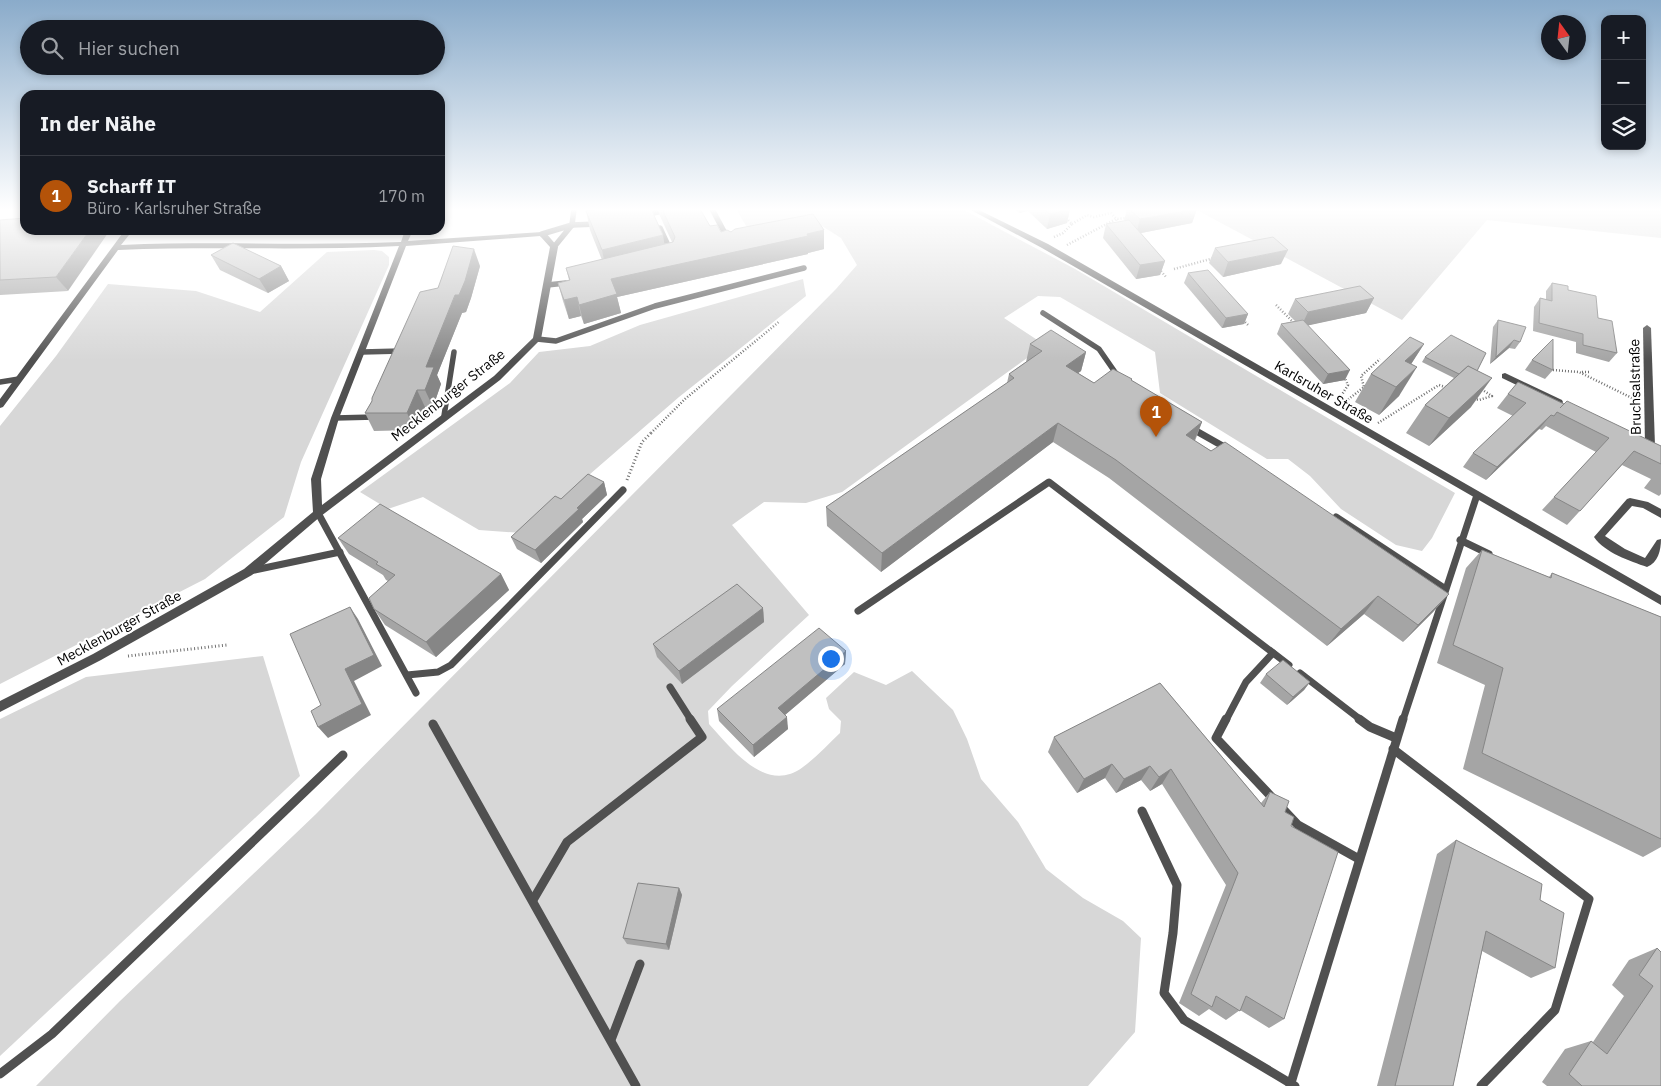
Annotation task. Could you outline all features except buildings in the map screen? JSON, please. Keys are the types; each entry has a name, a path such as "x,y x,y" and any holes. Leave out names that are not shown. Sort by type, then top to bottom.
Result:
{"street":[{"path":"0,405 107,260"},
{"path":"318,513 316,479 335,418 398,260"},
{"path":"537,339 552,260"},
{"name":"Karlsruher Straße","path":"1068,260 1661,601"},
{"name":"Bruchsalstraße","path":"1647,328 1649,406 1646,444 1661,452"},
{"name":"Mecklenburger Straße","path":"0,706 97,657 248,572 318,513 444,416 497,378 537,339"},
{"path":"1505,376 1565,405"},
{"path":"1661,514 1645,505 1630,502 1599,537 1611,547 1630,558 1647,563 1661,543"}],"lane":[{"path":"537,339 556,341 655,306 804,268"},
{"path":"547,285 572,282"},
{"path":"1043,313 1099,349 1123,384"},
{"path":"362,352 405,350"},
{"path":"444,416 454,352"},
{"path":"0,382 19,379"},
{"path":"335,418 376,417"},
{"path":"1187,425 1238,455"},
{"path":"858,611 1049,482 1370,727 1396,738"},
{"path":"407,675 438,672 451,665 623,490"},
{"path":"1142,811 1177,885 1173,933 1164,993 1184,1020 1292,1085 1396,738 1460,540 1477,495"},
{"path":"318,513 416,693"},
{"path":"1329,513 1444,588"},
{"path":"1460,540 1495,556"},
{"path":"248,572 340,552"},
{"path":"1273,653 1246,682 1216,738 1298,825 1359,859"},
{"path":"533,900 567,842 702,737 670,687"},
{"path":"433,724 636,1086"},
{"path":"1393,748 1590,899 1555,1010 1481,1086"},
{"path":"0,1074 52,1034 343,755"},
{"path":"611,1040 640,964"}],"path":[{"path":"1174,269 1209,260"},
{"path":"1154,263 1167,278"},
{"path":"1276,305 1296,325"},
{"path":"1283,312 1292,310"},
{"path":"1242,319 1249,326"},
{"path":"623,490 642,442 685,399 780,321"},
{"path":"1339,407 1364,387 1361,376 1380,359"},
{"path":"1553,370 1591,372"},
{"path":"1579,372 1649,406"},
{"path":"1334,404 1348,385 1347,379 1340,373"},
{"path":"1373,426 1439,385 1455,391"},
{"path":"1471,397 1479,400 1492,396 1481,389"},
{"path":"127,656 227,645"}],"shaded area":[{"path":"318,260 389,260 389,265 301,462 284,517 205,579 0,684 0,426 56,356 108,284 196,291 260,312"},
{"path":"854,260 1057,260 1455,493 1432,538 1422,551 1396,545 1341,509 1310,476 1288,459 1267,459 1160,393 1155,352 1060,297 1038,296 1004,318 1045,345 842,492 806,503 764,502 732,525 809,615 732,686 708,711 709,724 739,756 763,772 776,776 789,774 803,767 840,733 841,721 829,709 826,698 854,672 886,685 912,671 953,710 967,739 981,779 1018,822 1046,869 1083,898 1123,921 1141,938 1135,1032 1088,1086 36,1086 120,1001 316,814 836,289 857,265"},
{"path":"1290,260 1453,260 1402,320"},
{"path":"803,279 806,296 679,397 522,533 479,530 423,497 388,509 360,492 510,383 539,352 590,346 640,325"},
{"path":"263,656 300,776 0,1056 0,719 86,677"}],"place":[{"name":"Scharff IT","path":"1156,437"}]}
